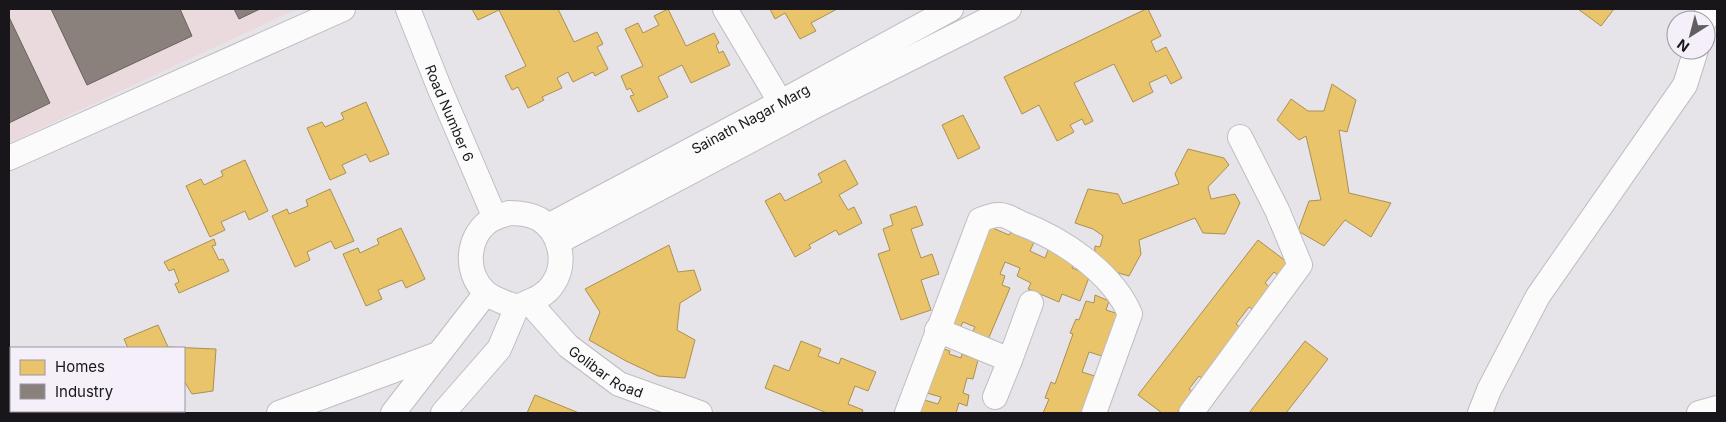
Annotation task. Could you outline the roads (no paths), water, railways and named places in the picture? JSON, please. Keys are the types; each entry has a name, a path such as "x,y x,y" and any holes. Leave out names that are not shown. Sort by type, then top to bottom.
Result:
{"street":[{"path":"9,158 343,9"},
{"name":"Road Number 6","path":"408,9 495,218"},
{"path":"726,9 786,111 1009,9"},
{"name":"Sainath Nagar Marg","path":"553,234 786,111 950,9"},
{"path":"1480,413 1489,390 1538,296 1685,85 1693,60"},
{"path":"1191,413 1300,265 1277,210 1240,137"},
{"path":"399,411 438,354 486,293 477,282 471,268 470,253 474,239 483,226 495,218 509,213 524,214 538,219 553,234 561,256 560,271 553,285 543,296 523,305 500,349 449,412"},
{"path":"907,413 980,220 999,214 1040,230 1076,251 1124,300 1130,314 1094,413"},
{"name":"Golibar Road","path":"486,293 500,301 523,305 568,346 619,384 666,408 700,413"},
{"path":"995,397 1031,303"},
{"path":"937,330 1010,360"},
{"path":"279,413 438,354"},
{"path":"1699,413 1717,408"}]}
